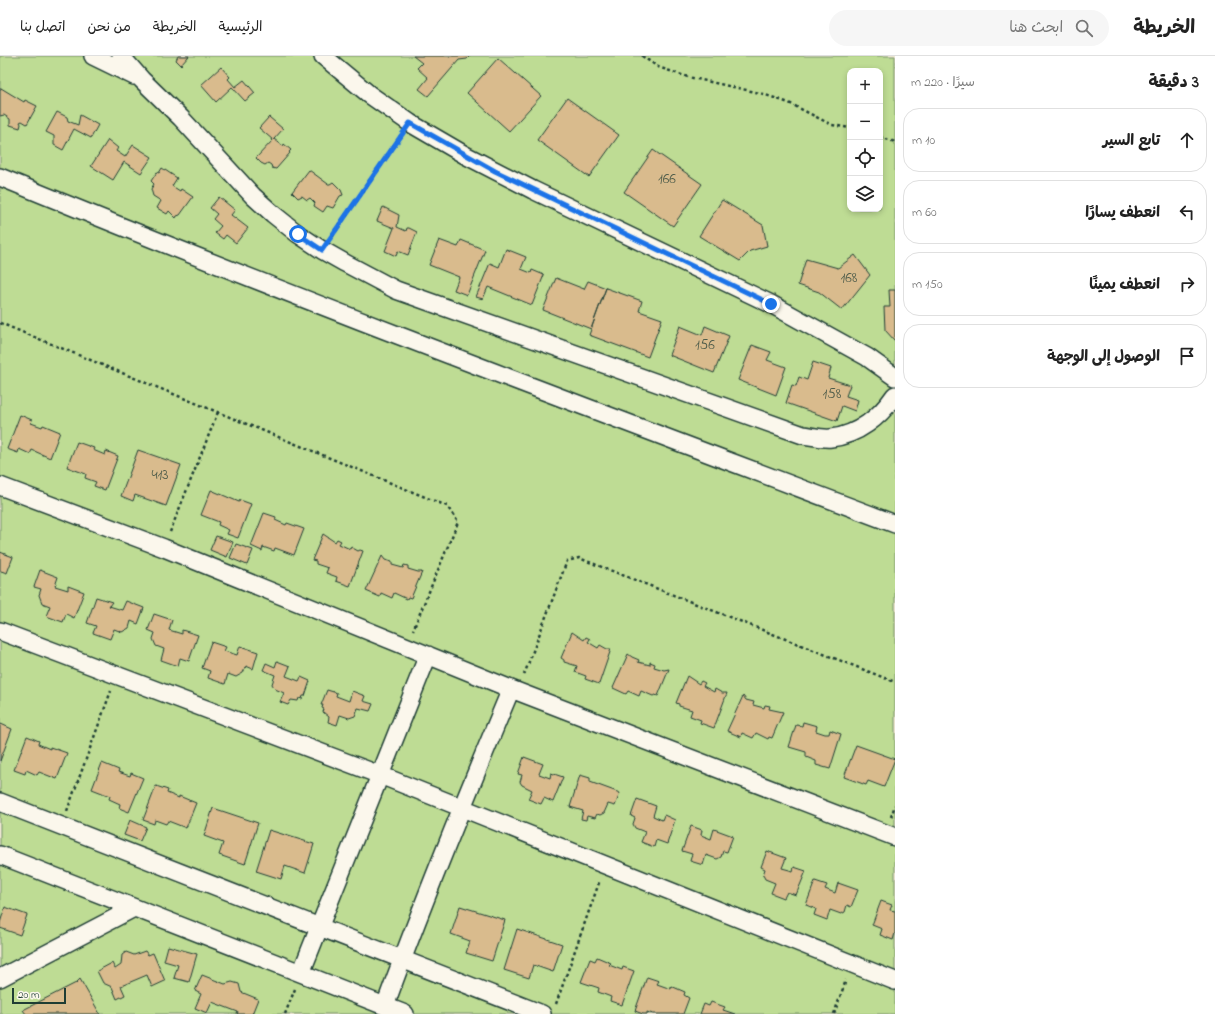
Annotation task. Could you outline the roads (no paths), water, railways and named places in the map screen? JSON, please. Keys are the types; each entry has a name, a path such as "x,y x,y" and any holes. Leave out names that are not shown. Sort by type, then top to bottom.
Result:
{"street":[{"path":"93,56 142,80"},
{"path":"120,56 181,118 253,196 273,214 322,250 396,290 803,435 830,438 850,434 870,423 889,404 895,395"},
{"path":"323,56 370,95 410,123 465,155 501,174 771,304 867,357 895,377"},
{"path":"0,177 203,259 527,386 895,524"},
{"path":"0,486 164,548 515,690 895,838"},
{"path":"0,631 380,775 895,981"},
{"path":"301,973 428,655"},
{"path":"385,1006 462,808 515,690"},
{"path":"0,802 402,960 548,1010"},
{"path":"0,855 404,1014"},
{"path":"0,978 134,908"}]}
